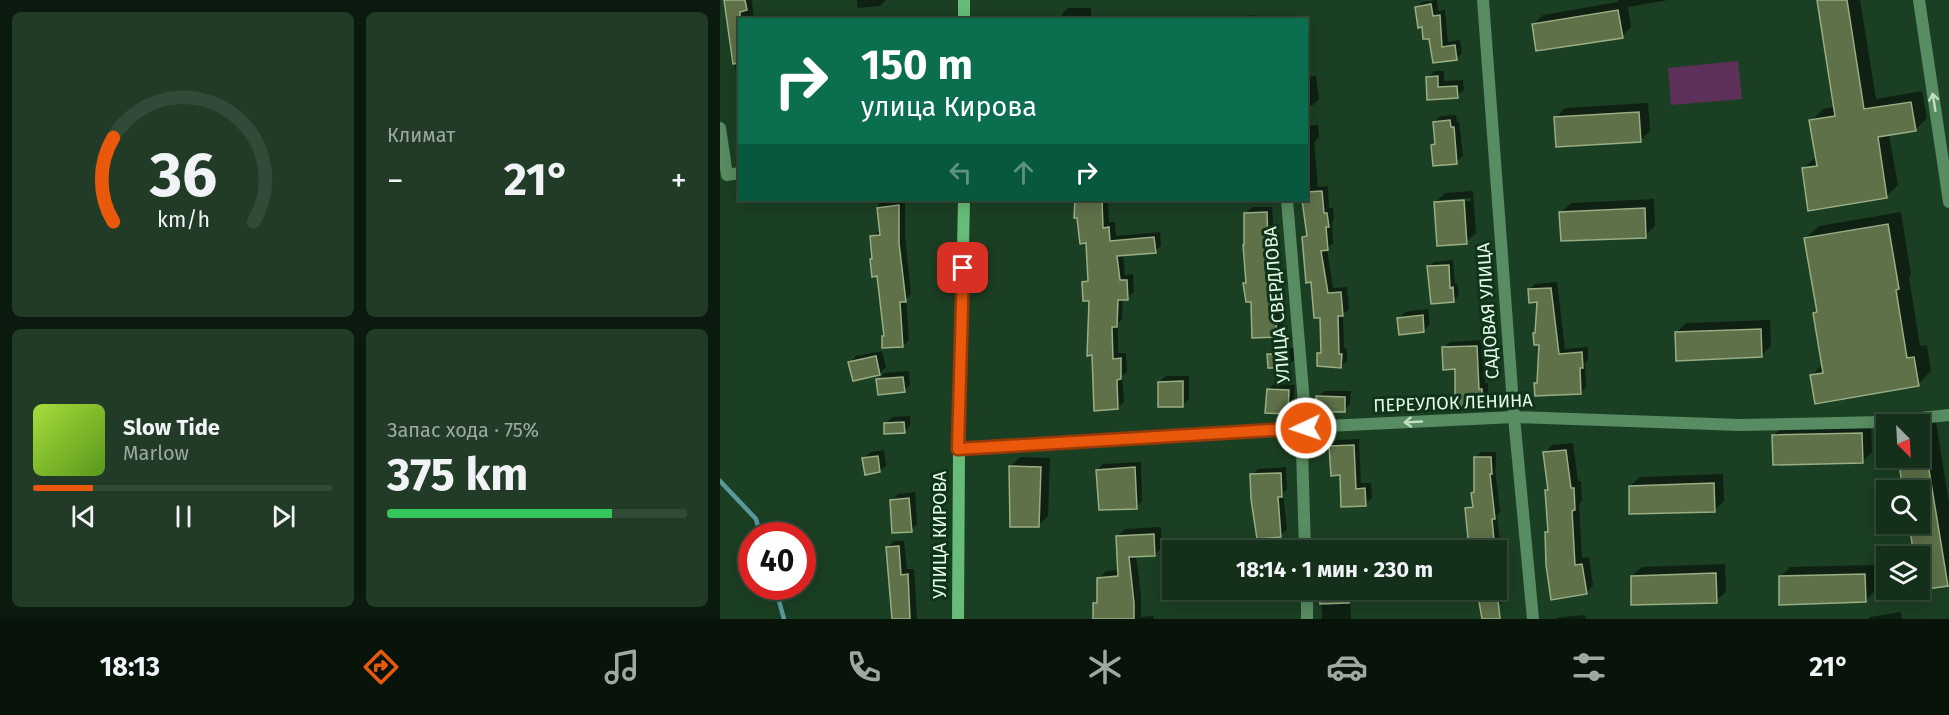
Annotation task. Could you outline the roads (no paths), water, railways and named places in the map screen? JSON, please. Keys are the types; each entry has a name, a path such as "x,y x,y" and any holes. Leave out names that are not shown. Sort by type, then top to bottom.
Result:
{"main road":[{"path":"964,0 964,18"},
{"name":"УЛИЦА КИРОВА","path":"958,619 958,449 964,201"}],"street":[{"name":"САДОВАЯ УЛИЦА","path":"1483,0 1514,417 1533,619"},
{"path":"1919,0 1949,202"},
{"path":"720,128 727,175 738,173"},
{"name":"УЛИЦА СВЕРДЛОВА","path":"1287,201 1306,428 1302,449 1305,540"},
{"name":"ПЕРЕУЛОК ЛЕНИНА","path":"958,449 1514,417 1740,425 1883,422 1949,415"},
{"path":"1306,600 1307,619"}],"waterway":[{"path":"720,481 757,522"},
{"path":"779,600 784,619"}]}
